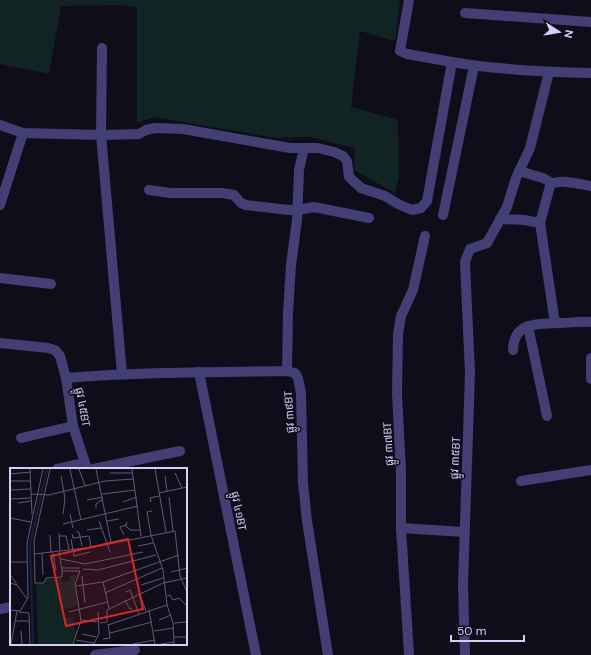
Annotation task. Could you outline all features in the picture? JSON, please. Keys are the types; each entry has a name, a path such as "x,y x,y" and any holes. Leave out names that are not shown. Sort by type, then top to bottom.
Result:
{"street":[{"path":"409,0 400,51 407,54 474,66 549,72 591,73"},
{"path":"465,13 591,22"},
{"path":"102,48 101,135 122,374"},
{"path":"0,125 23,133 101,135 139,134 146,130 155,128 167,128 210,133 290,148 318,148 343,156 347,161 349,177 361,188 385,196 412,210 421,208 427,201 452,62"},
{"path":"443,214 474,66"},
{"path":"540,223 524,220 500,220 507,207 519,172 530,148 549,72"},
{"path":"1,199 23,133"},
{"path":"66,378 122,374 287,371 288,304 298,210 299,170 304,148"},
{"path":"519,172 543,178 552,183"},
{"path":"555,323 540,223 552,183 556,181 591,186"},
{"path":"149,190 170,193 222,192 234,195 241,203 246,205 298,210 314,207 370,218"},
{"name":"ផ្លូវ ៣៥BT","path":"464,655 462,585 470,374 465,262 470,249 487,243 500,220"},
{"name":"ផ្លូវ ៣៧BT","path":"409,655 401,528 401,471 397,394 398,334 401,316 414,285 425,236"},
{"path":"0,278 51,284"},
{"path":"513,350 518,332 528,326 538,323 591,322"},
{"path":"528,326 547,416"},
{"name":"ផ្លូវ ៤៥BT","path":"0,343 48,348 55,350 60,356 66,378 73,426 85,466"},
{"path":"591,358 591,379"},
{"name":"ផ្លូវ ៣៩BT","path":"287,371 295,373 298,378 301,393 303,483 307,520 328,655"},
{"name":"ផ្លូវ ៤១BT","path":"199,372 256,655"},
{"path":"21,438 73,426"},
{"path":"98,468 180,451"},
{"path":"66,468 85,466"},
{"path":"521,481 591,470"},
{"path":"401,528 464,532"},
{"path":"0,609 10,607"},
{"path":"95,655 135,650"}],"green space":[{"path":"0,0 400,0 395,41 360,31 351,107 398,120 399,176 395,193 354,170 355,148 309,137 277,138 154,117 137,123 137,7 118,5 61,6 49,74 0,64"}]}
